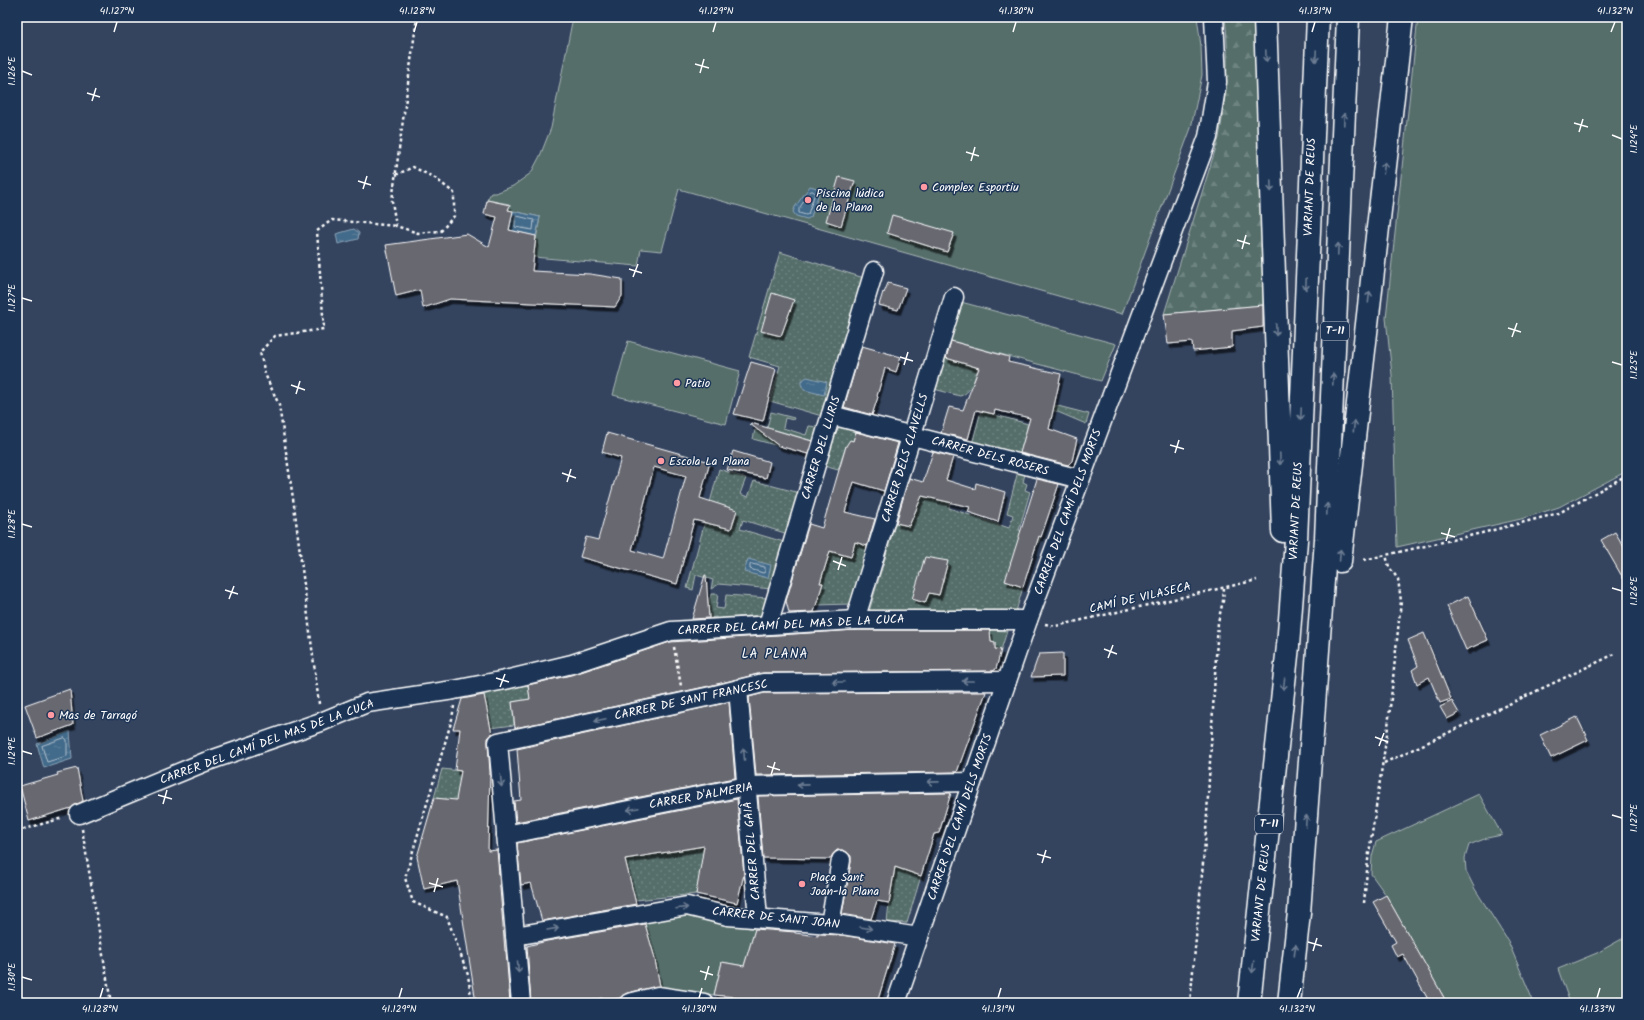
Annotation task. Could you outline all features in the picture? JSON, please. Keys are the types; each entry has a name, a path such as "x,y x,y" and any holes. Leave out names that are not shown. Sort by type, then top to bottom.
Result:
{"highway":[{"path":"1265,17 1283,540 1278,622 1288,646"},
{"name":"VARIANT DE REUS","path":"1249,1003 1288,646 1296,540 1318,17"},
{"name":"T-11","path":"1289,1003 1300,912 1326,539 1348,17"},
{"path":"1319,646 1336,613 1341,538 1402,17"}],"street":[{"name":"CARRER DEL CAMÍ DELS MORTS","path":"896,1003 1028,620 1208,138 1217,82 1214,17"},
{"name":"CARRER DEL LLIRIS","path":"768,625 874,271"},
{"name":"CARRER DELS CLAVELLS","path":"856,620 954,297"},
{"name":"CARRER DELS ROSERS","path":"831,415 1080,479"},
{"name":"CARRER DEL CAMÍ DEL MAS DE LA CUCA","path":"79,814 205,762 321,722 367,703 454,690 505,680 572,664 671,631 856,620 1028,620"},
{"name":"CARRER DE SANT FRANCESC","path":"506,835 498,742 684,702 763,683 1007,681"},
{"name":"CARRER DEL GAIÀ","path":"738,689 758,918"},
{"name":"CARRER D'ALMERIA","path":"506,835 747,786 972,782"},
{"path":"506,835 521,1003"},
{"path":"830,924 841,860"},
{"name":"CARRER DE SANT JOAN","path":"515,936 687,906 728,916 830,924 919,937"},
{"path":"628,1003 658,996 704,1003"}],"path":[{"path":"396,226 392,201 418,17"},
{"path":"321,722 294,505 279,406 265,374 260,352 275,336 324,329 317,231 332,220 396,226 418,233 441,231 454,216 454,193 435,178 413,167 396,175"},
{"path":"1364,560 1482,533 1559,513 1627,475"},
{"path":"1364,903 1368,860 1383,764 1401,601 1398,579 1388,567 1386,555"},
{"name":"CAMÍ DE VILASECA","path":"1028,620 1056,626 1257,580"},
{"path":"1190,1003 1206,831 1218,622 1223,601 1224,588"},
{"path":"674,647 684,702"},
{"path":"1383,764 1617,653"},
{"path":"454,690 455,700 452,719 405,878 413,902 447,917 468,975 472,1003"},
{"path":"17,831 79,814 112,1003"}],"green space":[{"path":"573,17 1197,17 1201,46 1202,75 1191,128 1122,314 679,189 662,251 641,249 638,266 533,257 540,217 508,210 509,204 487,200 491,193 496,193 513,186 531,173 540,156 551,128"},
{"path":"1225,17 1256,17 1263,232 1263,305 1164,314 1219,138 1224,108 1227,62"},
{"path":"1418,17 1627,17 1627,471 1559,507 1521,519 1397,547 1392,375 1386,318"},
{"path":"780,252 864,278 831,380 834,381 822,416 770,401 780,366 749,357"},
{"path":"961,302 1116,344 1101,381 948,340"},
{"name":"Patio","path":"628,341 740,371 726,424 613,395"},
{"path":"944,357 966,364 980,359 974,381 965,394 960,396 934,389"},
{"path":"1054,405 1089,414 1086,424 1053,410"},
{"path":"981,411 1028,424 1020,454 972,444"},
{"path":"771,412 794,418 793,420 785,418 783,428 806,435 809,426 818,427 813,441 772,429 779,446 753,439 755,430 766,432"},
{"path":"840,426 858,427 853,441 846,446 838,470 824,466 835,433"},
{"path":"719,469 746,478 740,494 748,497 754,481 800,493 788,534 743,520 740,529 784,542 772,589 719,584 711,589 713,580 696,575 693,590 687,588"},
{"path":"1018,471 1025,474 1023,482 1027,484 1025,490 1030,492 1019,530 1041,537 1034,552 1017,546 1006,581 1023,587 1015,615 868,615 900,508 914,511 924,491 950,502 949,508 1009,528 1013,515 1007,513"},
{"path":"855,542 872,547 851,604 816,605 822,584 819,582 830,552 850,557"},
{"path":"711,594 718,594 716,608 724,609 726,595 768,598 762,620 718,624 716,617 709,618 708,605"},
{"path":"990,630 1007,631 1001,650 995,649 995,643 991,642"},
{"path":"527,680 530,699 512,702 514,725 490,728 483,690"},
{"path":"442,769 461,771 458,791 462,801 434,798"},
{"path":"1479,794 1502,835 1487,838 1469,845 1465,858 1466,871 1475,889 1508,941 1534,1003 1447,1003 1386,895 1371,874 1372,856 1376,842"},
{"path":"705,846 696,894 635,900 625,859"},
{"path":"895,867 921,876 907,923 887,922"},
{"path":"681,915 755,929 744,966 722,962 714,995 662,988 660,986 654,955 644,922"},
{"path":"1627,936 1627,1003 1570,1003 1558,969 1597,953"}],"water":[{"name":"Piscina lúdica de la Plana","path":"810,186 817,188 819,193 811,217 807,219 796,216 793,212"},
{"path":"513,211 540,217 536,236 509,230"},
{"path":"354,229 359,233 358,239 338,244 336,234"},
{"path":"807,377 827,382 824,395 804,390 801,381"},
{"path":"748,559 771,565 768,578 744,572"},
{"path":"70,731 72,759 44,768 37,744"}],"building":[{"path":"839,177 855,181 841,226 826,221"},
{"path":"487,200 510,205 508,210 513,211 509,230 536,236 532,271 590,274 622,279 622,296 615,307 450,299 423,308 420,290 396,296 386,245 467,234 489,247 497,217 484,214"},
{"path":"892,215 954,233 947,252 887,233"},
{"path":"888,283 906,288 898,310 879,305 883,292 884,293"},
{"path":"772,293 794,300 781,336 761,331"},
{"path":"1263,305 1263,327 1232,331 1232,347 1193,351 1192,342 1168,344 1164,314"},
{"path":"951,341 1009,357 1008,362 1061,374 1049,429 1077,439 1072,461 1068,465 1020,453 1030,418 995,410 994,414 976,410 968,439 941,433 949,407 963,410 979,368 946,358"},
{"path":"862,346 901,357 896,372 885,368 872,415 844,407"},
{"path":"751,362 776,369 763,421 734,414"},
{"path":"751,423 812,441 808,454 779,446 750,424"},
{"path":"856,432 898,443 884,491 854,482 845,512 875,519 867,546 855,542 851,557 830,551 820,583 823,583 814,612 789,613 786,601 809,524 822,528 846,446 850,440 853,441"},
{"path":"607,433 710,462 700,498 737,510 731,529 694,520 677,584 580,557 586,537 598,540 621,458 602,452","holes":["654,467 686,476 663,559 632,550"]},
{"path":"733,451 770,462 766,478 727,470"},
{"path":"933,452 953,457 946,480 975,489 976,483 1005,492 998,522 968,512 970,507 922,496 909,526 896,523 909,478 923,482"},
{"path":"1037,479 1059,484 1041,537 1039,536 1023,587 1005,581"},
{"path":"1615,532 1627,552 1627,585 1601,540"},
{"path":"925,557 948,561 939,595 929,593 925,603 912,599"},
{"path":"705,575 709,618 692,619"},
{"path":"1468,596 1488,640 1466,650 1447,606"},
{"path":"855,630 990,630 991,642 995,643 995,649 1001,650 996,669 993,671 763,673 515,728 512,702 530,699 528,685 575,674 670,642"},
{"path":"1424,633 1451,699 1440,703 1429,677 1417,684 1412,670 1418,666 1408,640"},
{"path":"1063,653 1063,676 1031,677 1039,654"},
{"name":"Mas de Tarragó","path":"70,689 73,725 37,738 25,705"},
{"path":"986,692 957,772 756,775 749,697 764,693"},
{"path":"484,695 492,734 488,738 490,772 488,851 497,850 510,1003 476,1003 457,881 424,889 417,857 434,798 456,800 461,771 455,770 460,729 453,729 462,699"},
{"path":"1452,701 1459,713 1447,719 1440,707"},
{"path":"729,702 735,778 516,822 514,801 521,800 517,749"},
{"path":"1577,717 1588,740 1551,758 1540,735"},
{"path":"77,768 83,801 71,808 29,821 20,786 58,775 57,773"},
{"path":"951,793 939,833 934,834 921,876 895,867 889,903 877,901 871,919 842,914 851,862 851,856 847,852 837,850 830,859 763,858 758,796"},
{"path":"737,799 744,874 737,903 696,894 704,846 625,859 636,904 542,921 531,883 521,885 517,843"},
{"path":"1386,895 1447,1003 1430,1003 1403,954 1397,957 1391,945 1396,942 1373,902"},
{"path":"645,924 654,955 660,986 627,993 620,998 603,1002 602,998 584,1003 531,1003 527,946 547,941"},
{"path":"755,929 795,932 818,936 818,934 841,935 895,944 877,1003 784,1003 756,999 752,1003 738,1001 735,997 714,995 722,962 744,966"}],"place":[{"name":"Complex Esportiu","path":"924,187"},
{"name":"Piscina lúdica de la Plana","path":"808,200"},
{"name":"Patio","path":"677,383"},
{"name":"Escola La Plana","path":"661,461"},
{"name":"Mas de Tarragó","path":"51,715"},
{"name":"Plaça Sant Joan-la Plana","path":"802,884"}],"district":[{"name":"LA PLANA","path":"775,654"}]}
